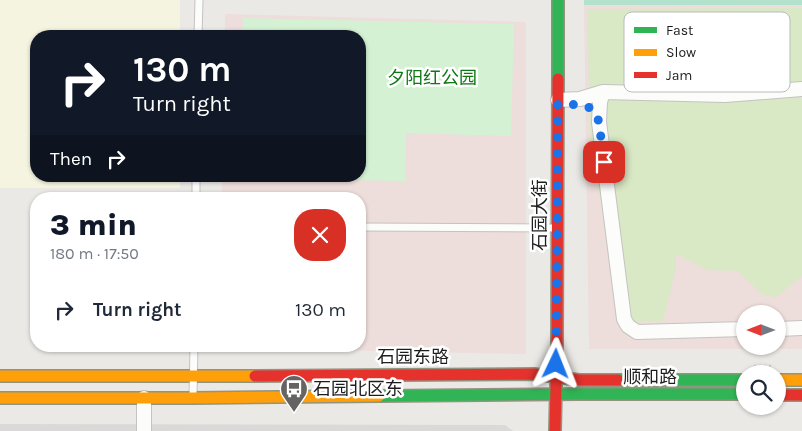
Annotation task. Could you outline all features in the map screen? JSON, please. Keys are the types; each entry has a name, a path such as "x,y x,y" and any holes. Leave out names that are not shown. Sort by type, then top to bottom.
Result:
{"main road":[{"name":"石园大街","path":"555,431 558,0"},
{"name":"石园东路","path":"0,376 534,374 556,376"},
{"name":"顺和路","path":"556,376 579,380 736,380"},
{"path":"786,380 802,380"},
{"name":"顺和路","path":"555,395 736,394"},
{"path":"786,394 802,395"},
{"path":"0,398 555,395"}],"street":[{"path":"602,92 599,122 624,319 628,326 637,332 736,329"},
{"path":"558,102 580,99 602,92 725,95 764,92"},
{"path":"558,102 578,104 590,108 595,112 599,122"},
{"path":"786,329 802,328"},
{"path":"144,398 144,431"}],"lane":[{"path":"198,30 199,0"},
{"path":"366,227 557,228"},
{"path":"193,398 194,352"}],"shaded area":[{"path":"0,0 180,0 180,30 30,30 30,182 180,182 180,188 0,188"},
{"path":"584,5 802,5 802,349 786,349 786,305 736,305 736,349 589,349"},
{"path":"225,14 526,22 526,354 366,351 366,192 222,192 222,182 366,182 366,30 225,30"},
{"path":"0,424 505,425 513,431 0,431"}],"green space":[{"path":"584,0 802,0 802,5 584,5"},
{"path":"802,8 802,276 776,297 763,295 738,271 707,270 676,254 676,267 663,321 632,321 591,161 587,9"},
{"name":"夕阳红公园","path":"243,18 514,24 511,136 406,133 405,181 366,180 366,30 242,30"}],"traffic: fast":[{"path":"558,0 558,79"},
{"path":"618,380 736,380"},
{"path":"379,396 736,394"}],"traffic: slow":[{"path":"0,376 255,376"},
{"path":"786,380 802,380"},
{"path":"0,398 379,396"}],"traffic: jam":[{"path":"555,431 558,79"},
{"path":"255,376 534,374 579,380 618,380"},
{"path":"786,395 802,395"}],"place":[{"name":"石园北区东","path":"294,413"}],"route":[{"path":"556,364 558,104 584,105 595,112 599,122 604,162"}]}
